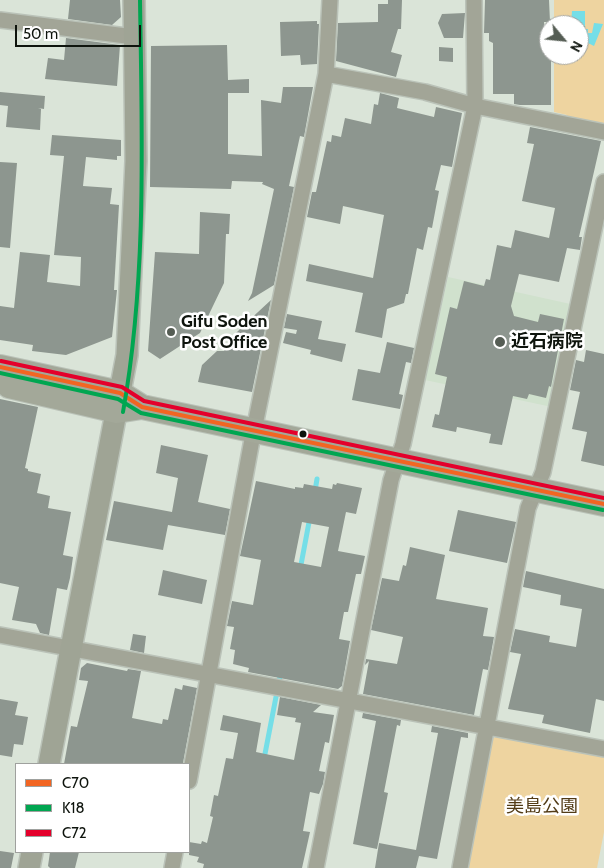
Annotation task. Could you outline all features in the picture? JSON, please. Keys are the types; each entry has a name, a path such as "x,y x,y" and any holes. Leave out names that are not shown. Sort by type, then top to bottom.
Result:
{"main road":[{"path":"0,367 119,402"},
{"path":"0,384 142,406 604,504"}],"street":[{"path":"48,763 127,355 136,161 134,0"},
{"path":"190,775 255,430 326,74 330,0"},
{"path":"316,868 391,480 403,444 475,106 474,0"},
{"path":"0,20 134,37"},
{"path":"326,74 425,92 475,106 604,132"},
{"path":"460,868 528,508 544,472 604,182"},
{"path":"0,635 70,650 278,687 604,749"},
{"path":"29,868 32,853"},
{"path":"172,868 175,853"}],"shaded area":[{"name":"近石病院","path":"448,277 575,305 552,407 425,380"}],"green space":[{"path":"554,0 604,0 604,132 566,124 567,115 554,112 554,65 589,65 589,15 554,15"},
{"name":"美島公園","path":"497,736 604,757 604,832 597,868 468,868 491,740"}],"water":[{"path":"572,11 585,11 585,15 572,15"},
{"path":"594,23 603,24 594,46 589,44 589,33 592,33"}],"building":[{"path":"70,0 120,0 121,17 112,25 68,19"},
{"path":"388,0 402,0 401,29 398,29 391,52 402,55 396,77 336,61 338,23 378,22 378,4 388,4"},
{"path":"485,0 549,0 550,15 539,15 539,65 551,65 551,105 514,104 514,94 493,94 493,43 489,41 489,33 484,33"},
{"path":"465,13 463,38 444,38 438,23 442,14"},
{"path":"317,21 317,24 319,24 317,64 301,65 300,55 281,56 280,22"},
{"path":"66,38 120,45 117,86 45,79 48,58 64,60"},
{"path":"227,45 228,80 249,79 249,93 228,93 228,154 262,156 261,100 281,103 283,87 313,87 304,137 300,136 289,186 294,187 274,285 248,301 252,293 274,189 262,184 263,182 232,181 231,189 150,187 151,46"},
{"path":"439,47 453,48 453,62 439,61"},
{"path":"0,92 45,96 44,109 38,108 41,109 40,130 6,127 8,106 0,105"},
{"path":"380,93 399,98 397,108 434,117 436,107 462,113 452,167 441,165 435,190 439,191 432,228 428,227 423,250 417,248 408,294 406,294 404,303 387,309 382,338 355,332 363,293 306,281 309,264 373,278 384,215 343,206 340,224 307,217 312,192 316,192 327,141 331,142 332,135 341,137 345,118 371,124 374,104 378,105"},
{"path":"530,127 601,141 579,237 582,237 580,250 567,248 559,282 519,274 511,306 514,316 538,322 540,314 564,319 551,387 549,386 546,398 529,394 527,399 513,396 502,445 489,443 491,434 457,427 456,432 432,427 435,414 439,415 447,377 435,374 450,307 457,309 464,281 484,286 486,279 490,280 497,245 511,248 515,230 549,238 555,208 522,201 534,144 527,143"},
{"path":"52,135 121,140 121,156 117,156 117,160 86,157 83,186 112,188 110,204 119,205 114,290 117,290 112,337 66,355 32,351 33,345 0,340 0,306 14,308 20,252 50,255 47,282 80,286 81,257 54,255 64,156 50,155"},
{"path":"0,162 17,163 10,248 0,247"},
{"path":"200,212 230,214 229,234 226,234 224,283 200,333 160,359 148,351 155,252 199,254"},
{"path":"271,300 252,392 198,382 202,365 217,351 224,351 230,339 242,327 245,327 245,324"},
{"path":"287,314 322,321 318,339 346,344 342,362 310,354 311,350 283,343 286,332 296,334 297,330 284,328"},
{"path":"387,342 414,348 411,363 406,362 399,394 403,395 400,409 352,400 358,369 380,373"},
{"path":"586,350 604,354 604,466 581,461 587,432 572,429 580,392 570,390 576,360 584,362"},
{"path":"0,399 38,407 25,468 28,471 41,474 37,493 50,496 48,508 71,512 63,555 73,557 70,578 67,590 57,588 49,635 40,633 36,624 12,620 19,587 0,583"},
{"path":"161,445 208,455 198,502 230,509 225,535 168,525 163,550 106,540 114,501 172,512 178,478 156,473"},
{"path":"256,481 295,489 295,487 303,488 304,484 332,489 333,484 336,485 337,483 362,488 356,514 346,512 338,551 365,556 361,574 356,574 348,612 344,612 339,639 350,641 342,686 338,689 248,672 249,668 233,664 235,650 230,649 234,627 227,626 232,601 253,605 261,560 240,556","holes":["302,522 329,527 321,567 294,562"]},
{"path":"458,510 516,522 507,563 449,551"},
{"path":"410,547 445,555 436,599 488,608 483,636 494,637 488,670 483,669 474,715 363,694 369,661 365,665 366,659 397,664 403,637 371,630 382,578 399,581 403,565 406,566"},
{"path":"163,570 207,580 202,604 158,595"},
{"path":"526,571 604,589 604,701 596,699 590,733 542,723 544,715 508,709 521,654 510,652 515,629 550,636 549,642 576,647 582,609 560,605 561,595 523,587"},
{"path":"133,634 146,636 144,653 130,650"},
{"path":"87,663 127,671 128,669 141,671 132,718 162,724 163,719 168,720 175,688 182,690 183,685 197,688 183,763 64,763 71,726 77,727 88,681 79,680 81,668"},
{"path":"280,697 321,705 313,712 334,715 329,743 325,742 319,771 325,772 323,784 319,794 310,792 303,831 310,832 302,868 203,868 204,864 197,862 199,857 189,855 190,842 201,844 202,841 207,843 213,817 210,816 214,795 218,796 226,758 233,759 238,733 220,730 223,715 261,723 256,752 294,760 301,723 295,722 296,718 277,715"},
{"path":"0,699 18,702 15,715 28,717 23,745 14,744 12,757 0,755"},
{"path":"363,713 401,720 400,726 397,725 384,792 388,793 377,849 353,844 376,721 362,718"},
{"path":"432,726 468,733 468,738 461,737 437,859 419,856 416,868 375,868 379,843 416,850 438,733 431,732"},
{"path":"0,851 14,853 11,868 0,868"},
{"path":"50,853 79,853 75,868 50,868 48,866"}],"waterway":[{"path":"315,491 317,479"},
{"path":"300,570 310,517"},
{"path":"264,759 281,671"}],"transit line":[{"name":"K18","path":"123,412 131,362 139,259 142,155 140,0"},
{"name":"C72","path":"1,361 122,387 144,401 604,498"},
{"name":"C70","path":"0,367 120,393 142,407 604,504"},
{"name":"K18","path":"0,373 118,399 141,413 603,510"}],"place":[{"name":"Gifu Soden Post Office","path":"171,332"},
{"name":"近石病院","path":"500,342"}]}
